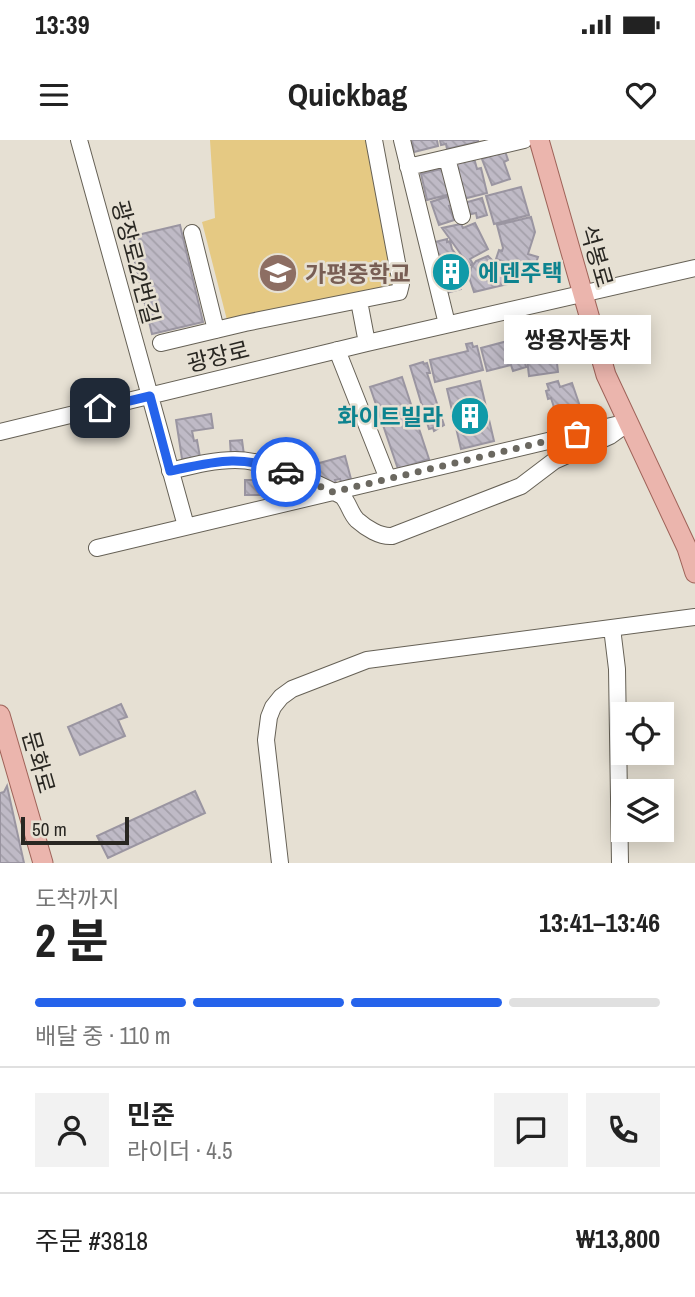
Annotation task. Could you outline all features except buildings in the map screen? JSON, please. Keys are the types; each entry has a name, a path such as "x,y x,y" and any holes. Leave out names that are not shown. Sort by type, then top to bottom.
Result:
{"main road":[{"name":"석봉로","path":"539,140 606,375 687,548 695,572"},
{"name":"문화로","path":"1,720 43,863"}],"street":[{"name":"광장로22번길","path":"79,140 150,396"},
{"path":"161,343 399,292 401,284 374,140"},
{"path":"402,140 447,324"},
{"path":"408,167 524,140"},
{"path":"447,158 462,216"},
{"path":"192,233 216,330"},
{"name":"광장로","path":"0,432 447,324 695,268"},
{"path":"359,301 367,343"},
{"path":"337,350 388,479"},
{"path":"150,396 186,527"},
{"path":"170,471 217,461 248,461 268,466 333,492 347,501 358,520 381,536 392,536 521,486 554,461 610,436 628,422"},
{"path":"97,548 628,422"},
{"path":"280,863 266,740 273,707 292,689 304,682 368,660 695,617"},
{"path":"612,628 617,669 620,863"}],"shaded area":[{"path":"210,140 368,140 395,280 389,287 227,320 202,222 215,218"}],"way so far":[{"path":"286,472 333,492 577,434"}],"place":[{"name":"에덴주택","path":"451,272"},
{"name":"가평중학교","path":"278,273"},
{"name":"화이트빌라","path":"470,416"},
{"name":"쌍용자동차","path":"577,434"}],"route":[{"path":"100,408 150,396 170,471 234,460 248,461 286,472"}]}
